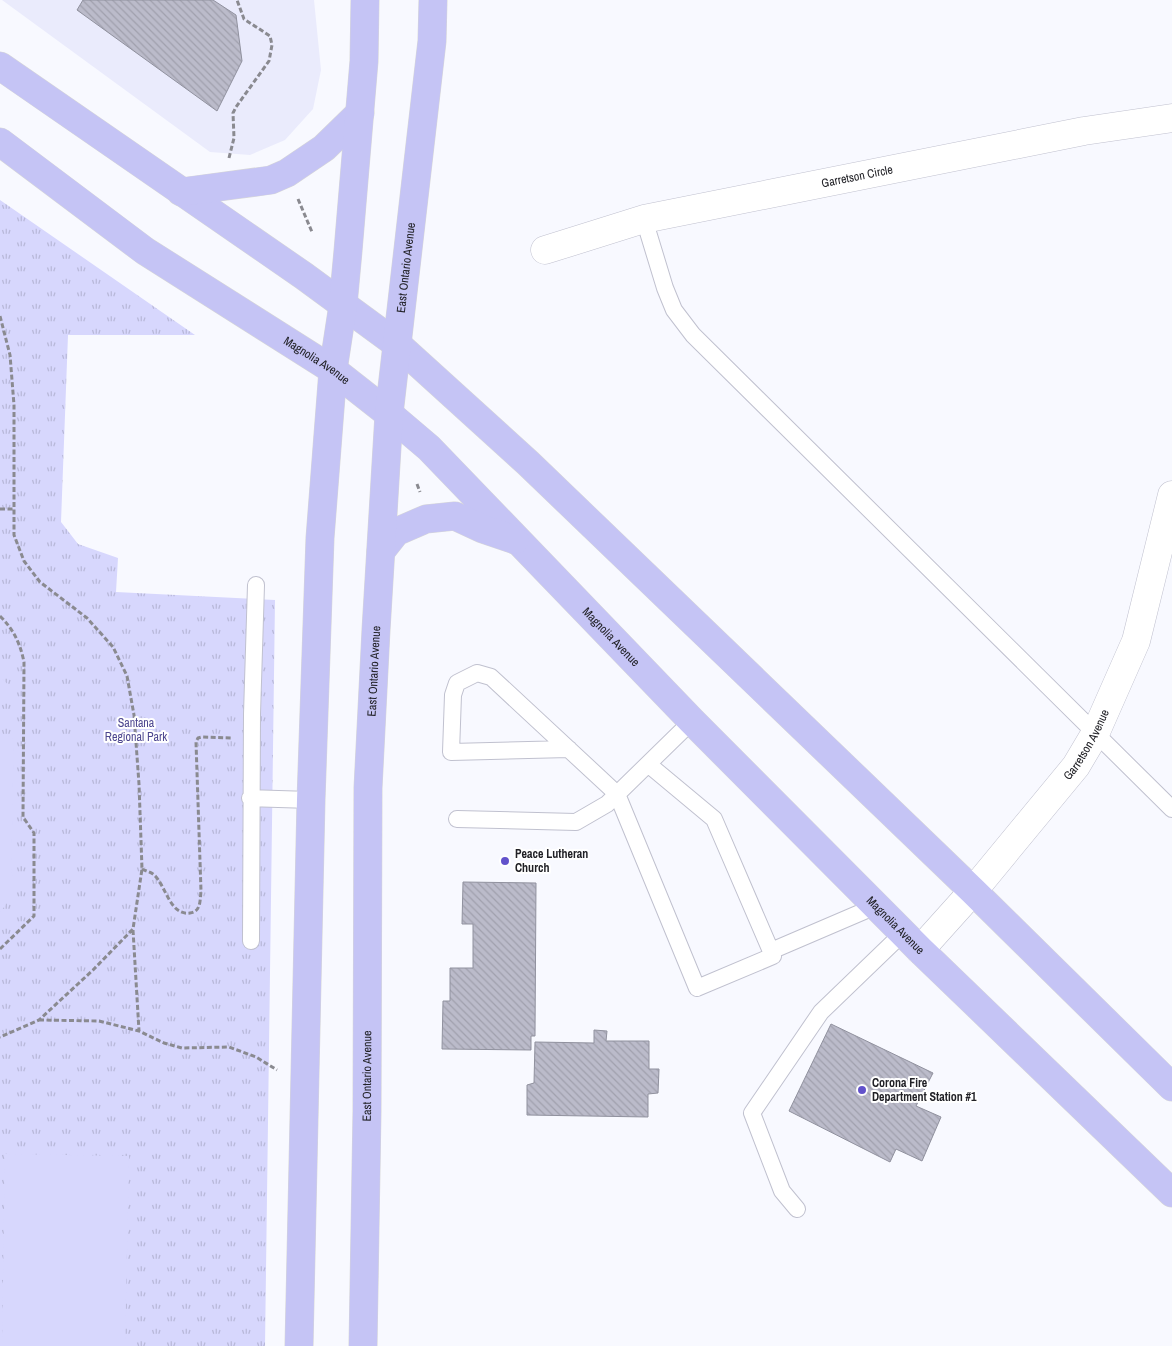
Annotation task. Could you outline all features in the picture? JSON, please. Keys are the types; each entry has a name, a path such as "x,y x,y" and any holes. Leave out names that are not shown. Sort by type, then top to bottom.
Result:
{"main road":[{"path":"299,1346 311,800 320,538 333,370 343,305 360,113 364,61 365,0"},
{"name":"East Ontario Avenue","path":"363,1346 367,1111 368,788 389,414 432,41 433,0"},
{"path":"0,66 304,276 398,345 535,469 974,891 1172,1087"},
{"path":"181,192 271,180 287,173 324,148 360,113"},
{"name":"Magnolia Avenue","path":"0,142 145,251 333,370 429,448 692,721 876,906 1172,1193"},
{"path":"381,551 396,532 426,519 455,516 521,543"}],"street":[{"name":"Garretson Circle","path":"545,250 644,219 1084,131 1172,118"},
{"name":"Garretson Avenue","path":"912,942 974,891 1076,766 1095,734 1136,641 1172,495"}],"lane":[{"path":"644,219 665,288 674,310 692,335 1172,809"},
{"path":"251,941 250,798 256,585"},
{"path":"569,749 450,752 453,695 458,683 477,673 491,677 569,749 617,794 697,988 773,956 714,819 648,764"},
{"path":"457,819 576,822 607,804 692,721"},
{"path":"250,798 311,800"},
{"path":"771,950 876,906"},
{"path":"796,1209 782,1191 752,1113 821,1012 912,942"}],"path":[{"path":"228,164 234,138 233,114 269,61 272,45 270,36 244,19 237,0"},
{"path":"297,197 312,232"},
{"path":"0,316 10,355 14,405 14,535 24,561 40,582 87,618 113,647 127,676 134,714 142,869 133,929 140,1031"},
{"path":"0,509 13,509"},
{"path":"0,616 15,634 21,646 24,662 23,817 34,834 34,916 0,949"},
{"path":"142,869 154,874 163,887 169,901 178,910 185,913 192,913 197,910 200,904 201,891 196,742 198,738 202,737 251,739"},
{"path":"0,1037 39,1020 93,970 133,929"},
{"path":"39,1020 99,1021 140,1031 164,1043 182,1048 229,1047 256,1057 278,1070"}],"shaded area":[{"path":"2,0 314,0 321,70 313,109 285,140 250,155 210,152"}],"green space":[{"name":"Santana Regional Park","path":"0,200 195,335 68,335 61,522 78,544 118,558 116,592 275,600 265,1346 0,1346"},
{"path":"0,676 10,687 0,696"},
{"path":"0,734 14,739 11,869 14,885 5,906 0,912"},
{"path":"5,1154 129,1156 125,1346 2,1346"}],"building":[{"path":"83,0 213,0 236,15 242,61 217,111 77,10"},
{"path":"463,882 536,883 535,1036 531,1036 531,1050 442,1049 443,1001 450,1001 450,968 473,968 473,924 462,924"},
{"name":"Corona Fire Department Station #1","path":"831,1024 933,1073 916,1106 941,1117 922,1161 896,1149 890,1162 789,1111"},
{"path":"594,1030 607,1031 606,1041 649,1041 649,1069 659,1069 658,1093 648,1094 648,1117 527,1115 527,1085 534,1083 535,1042 594,1043"}],"place":[{"name":"Peace Lutheran Church","path":"505,861"},
{"name":"Corona Fire Department Station #1","path":"862,1090"}]}
